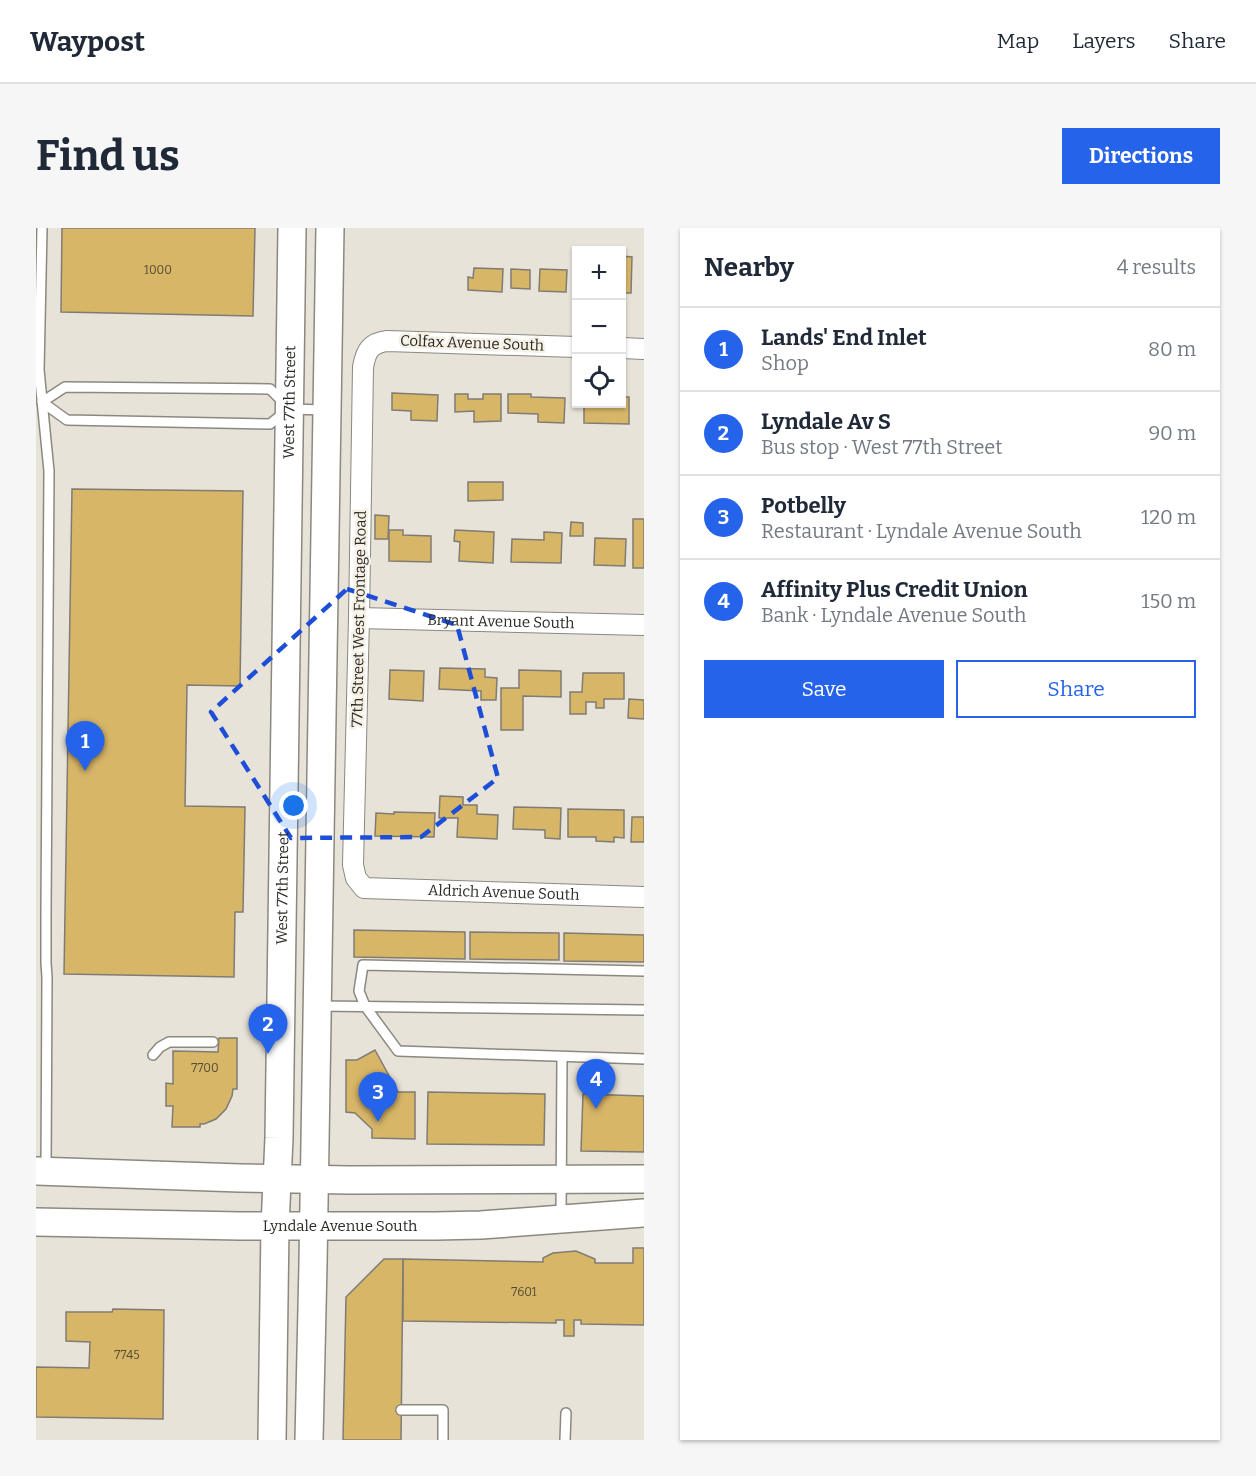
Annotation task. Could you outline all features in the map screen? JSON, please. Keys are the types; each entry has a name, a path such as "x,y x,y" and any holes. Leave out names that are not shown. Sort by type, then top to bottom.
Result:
{"street":[{"name":"West 77th Street","path":"272,1440 275,1226 278,1178 291,228"},
{"path":"309,1440 330,228"},
{"name":"Colfax Avenue South","path":"370,348 378,342 387,341 572,347"},
{"name":"77th Street West Frontage Road","path":"364,888 356,878 353,865 363,367 370,348"},
{"path":"626,348 644,349"},
{"name":"Bryant Avenue South","path":"359,618 644,624"},
{"name":"Aldrich Avenue South","path":"364,888 644,897"},
{"path":"41,1171 240,1178 644,1179"},
{"name":"Lyndale Avenue South","path":"36,1222 228,1226 481,1225 644,1213"}],"lane":[{"path":"41,1171 41,1104 47,977 50,471 39,370 42,228"},
{"path":"42,402 65,387 270,389 289,409"},
{"path":"42,402 67,420 270,424 289,409 327,410"},
{"path":"644,971 363,965 359,991 365,1006 398,1051 644,1059"},
{"path":"317,1006 644,1010"},
{"path":"153,1055 169,1042 213,1042"},
{"path":"561,1219 562,1057"},
{"path":"402,1410 443,1411 443,1440"},
{"path":"565,1440 566,1413"}],"highlighted area":[{"path":"347,589 457,625 498,778 421,837 291,838 211,712"}],"building":[{"path":"62,228 255,228 253,316 61,312"},
{"path":"626,256 632,257 631,293 626,293"},
{"path":"474,268 503,269 502,292 468,290 468,277 473,278"},
{"path":"511,269 530,270 530,289 511,288"},
{"path":"540,269 567,270 566,292 539,291"},
{"path":"392,393 438,395 437,421 411,420 411,411 392,410"},
{"path":"455,394 468,394 468,399 483,399 483,394 501,394 501,421 474,422 474,411 455,412"},
{"path":"508,394 565,398 564,423 538,422 538,414 508,413"},
{"path":"626,397 629,397 629,424 584,423 584,408 626,408"},
{"path":"468,482 503,482 503,500 468,501"},
{"path":"72,489 243,491 240,686 187,685 185,806 245,807 243,912 235,912 234,977 64,974"},
{"path":"375,515 389,516 388,539 375,539"},
{"path":"633,519 644,519 644,568 633,568"},
{"path":"571,522 583,523 583,536 570,536"},
{"path":"389,530 403,530 403,535 431,536 431,562 389,561"},
{"path":"455,530 494,532 493,563 459,561 460,542 454,541"},
{"path":"544,532 562,533 561,563 511,562 512,539 544,540"},
{"path":"595,538 626,539 625,566 594,565"},
{"path":"440,668 485,669 485,677 497,678 496,700 481,700 481,691 439,689"},
{"path":"390,670 424,671 423,701 389,699"},
{"path":"519,670 561,671 561,697 523,696 523,730 501,730 501,688 519,688"},
{"path":"583,673 624,673 624,699 604,699 604,708 596,708 596,702 586,702 586,714 570,714 570,692 582,692"},
{"path":"629,699 644,700 644,719 628,718"},
{"path":"440,796 463,797 463,805 477,805 477,814 498,815 497,839 457,837 458,818 439,818"},
{"path":"514,807 561,808 560,839 545,838 545,830 513,829"},
{"path":"568,809 624,810 624,838 614,837 614,842 596,841 596,837 568,837"},
{"path":"394,812 435,813 434,837 375,836 376,813 394,814"},
{"path":"632,817 644,817 644,842 631,842"},
{"path":"354,930 465,932 465,959 354,957"},
{"path":"470,932 559,933 559,960 470,959"},
{"path":"564,933 644,935 644,962 564,961"},
{"path":"219,1038 237,1038 237,1089 233,1089 226,1109 216,1119 200,1124 200,1127 172,1127 173,1106 166,1106 166,1083 173,1084 173,1051 218,1052"},
{"path":"375,1050 398,1092 415,1092 415,1139 372,1138 372,1129 355,1113 346,1112 346,1060 357,1060"},
{"path":"428,1092 545,1094 544,1145 427,1144"},
{"path":"583,1094 644,1096 644,1152 581,1151"},
{"path":"633,1248 644,1248 644,1325 581,1324 581,1320 574,1320 574,1336 564,1336 564,1320 556,1320 556,1323 403,1321 403,1259 543,1262 543,1258 553,1253 576,1251 595,1259 595,1263 633,1263"},
{"path":"384,1259 403,1259 401,1440 343,1440 346,1297"},
{"path":"113,1309 164,1310 163,1419 36,1417 36,1367 89,1368 90,1342 66,1341 66,1312 112,1312"}],"place":[{"name":"Lands' End Inlet","path":"85,771"},
{"name":"Lyndale Av S","path":"268,1054"},
{"name":"Affinity Plus Credit Union","path":"596,1109"},
{"name":"Potbelly","path":"378,1122"}]}
